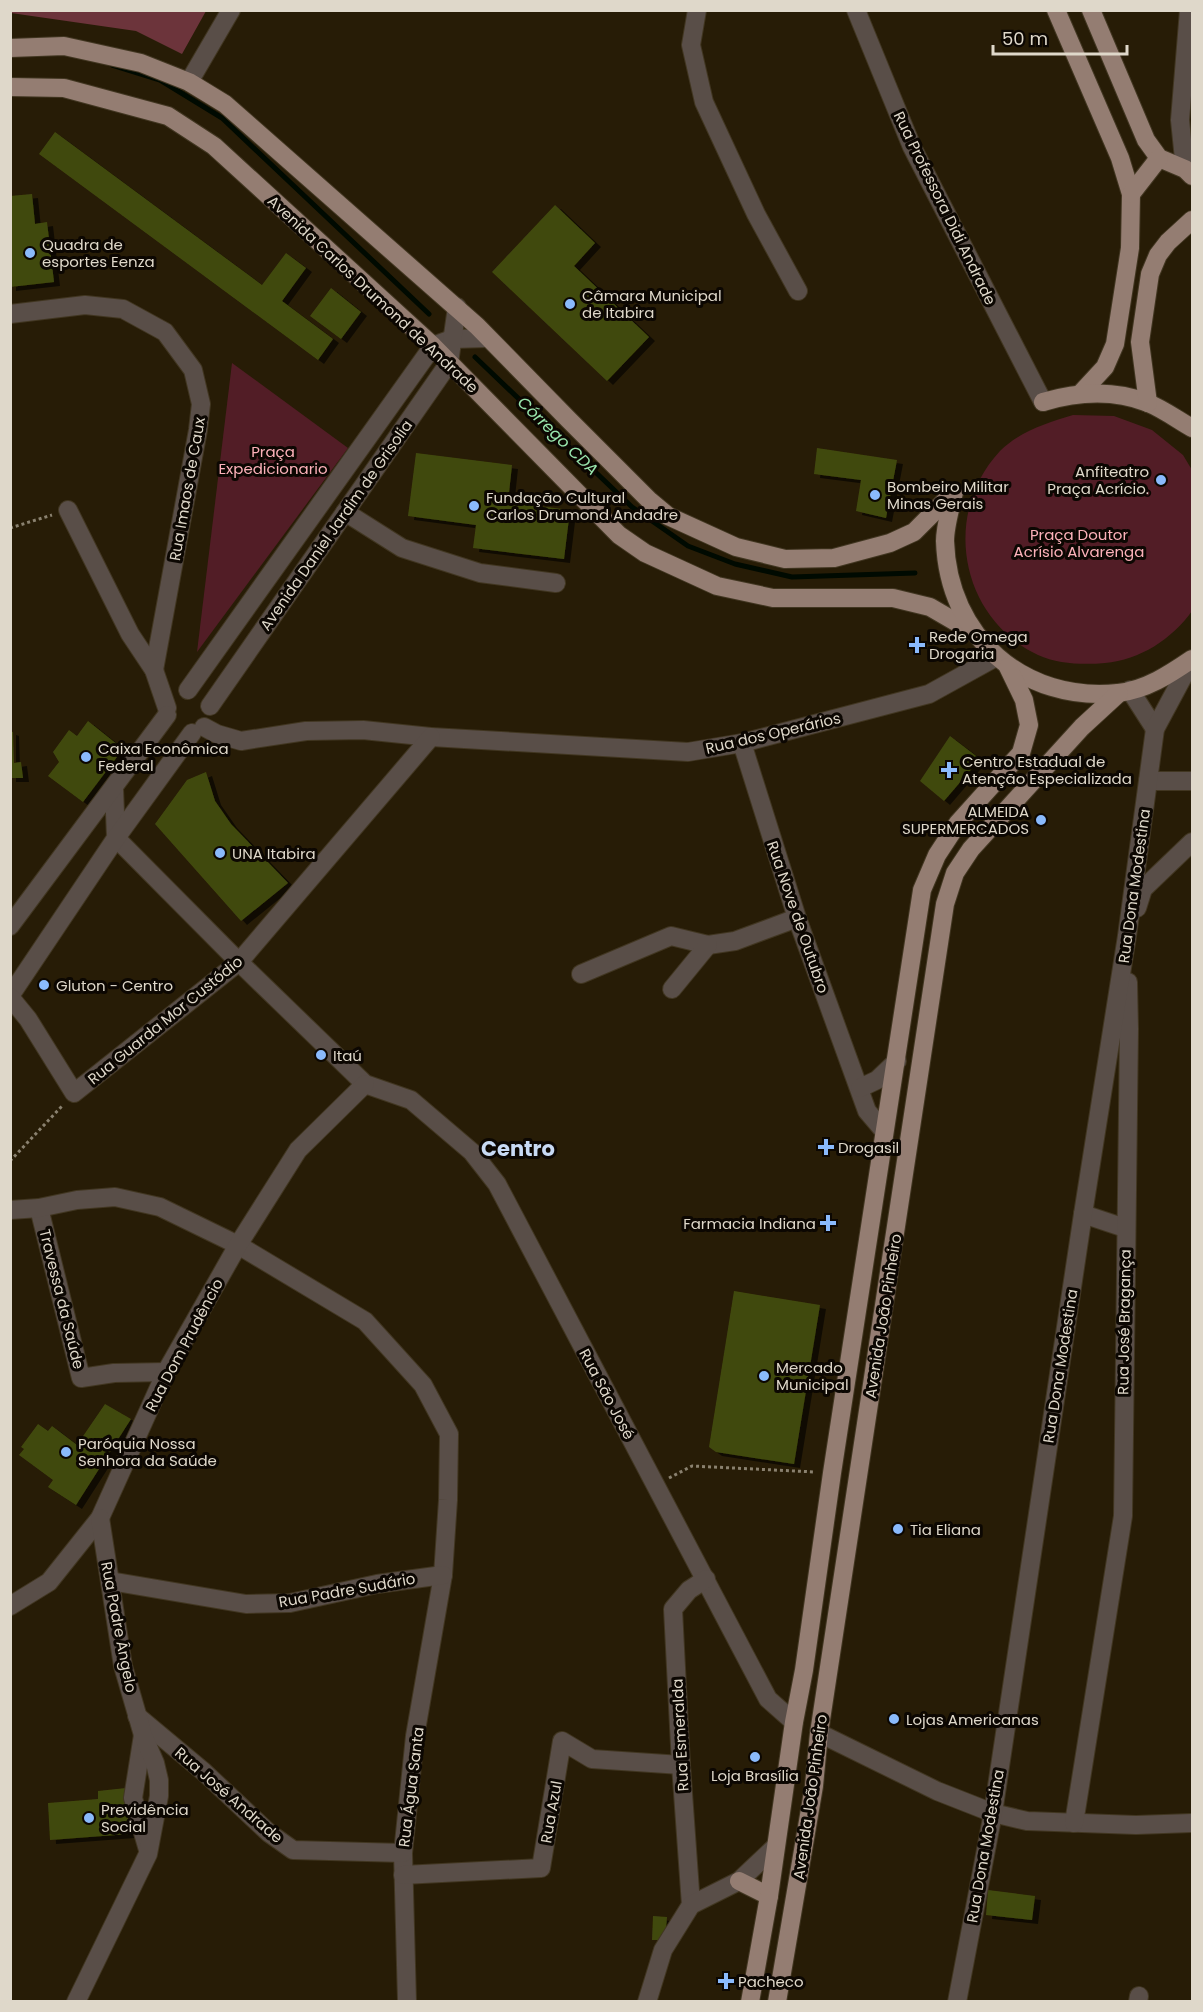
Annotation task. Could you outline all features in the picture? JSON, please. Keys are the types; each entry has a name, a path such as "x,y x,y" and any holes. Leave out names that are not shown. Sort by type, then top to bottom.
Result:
{"main road":[{"path":"1056,10 1120,158 1131,194 1130,248 1115,344 1105,367 1080,394"},
{"path":"1091,10 1146,140 1176,166 1131,194"},
{"path":"10,48 64,46 141,63 189,82 225,104 457,307 650,501 668,516 736,547 785,559 834,558 890,543 914,532 954,492 945,540 952,588 974,632 1002,662 1042,685 1080,694 1124,692 1164,678 1192,659"},
{"name":"Avenida Carlos Drumond de Andrade","path":"10,87 64,88 168,116 214,146 434,346 619,534 645,553 717,586 773,598 893,598 930,607 974,632"},
{"path":"1148,403 1140,342 1150,274 1158,255 1168,242 1192,220"},
{"path":"1043,402 1080,394 1117,394 1148,403 1192,428"},
{"name":"Avenida João Pinheiro","path":"750,2001 769,1896 794,1722 804,1670 922,890 937,855 958,823 1021,753 1029,725 1024,700 1002,662"},
{"name":"Avenida João Pinheiro","path":"777,2001 814,1786 819,1733 945,904 955,873 971,849 1082,727 1124,692"},
{"name":"Rua São José","path":"794,1722 819,1733"},
{"path":"739,1881 769,1896"}],"street":[{"path":"189,82 231,10"},
{"path":"697,10 691,45 704,102 756,214 798,291"},
{"name":"Rua Professora Didi Andrade","path":"856,10 912,147 1043,402"},
{"path":"1176,166 1189,10"},
{"name":"Rua Imaos de Caux","path":"10,314 85,305 123,309 165,333 193,370 201,404 198,430 154,670"},
{"name":"Avenida Daniel Jardim de Grisolia","path":"10,997 116,838 210,714 210,706 449,363 457,307"},
{"path":"434,346 452,339 488,338"},
{"name":"Avenida Daniel Jardim de Grisolia","path":"10,926 114,788 167,711 170,701 184,691 434,346"},
{"path":"68,510 130,634 154,670 173,727 185,733 198,730"},
{"path":"345,512 402,548 480,573 556,583"},
{"path":"130,634 148,633 163,623"},
{"name":"Rua Dona Modestina","path":"957,2001 993,1813 1127,936 1155,729 1192,659"},
{"name":"Rua dos Operários","path":"198,730 241,741 306,731 363,730 431,737 688,752 742,743 929,694 1002,662"},
{"path":"154,670 184,691 201,694 210,706"},
{"path":"1124,692 1155,729"},
{"name":"Rua Guarda Mor Custódio","path":"74,1093 239,962 431,737"},
{"name":"Rua Nove de Outubro","path":"742,743 796,918 867,1111 884,1131"},
{"path":"1148,781 1192,782"},
{"path":"114,788 116,838 364,1084"},
{"name":"Rua José Bragança","path":"1074,1823 1123,1516 1129,1029 1127,936 1143,889 1192,842"},
{"path":"581,974 671,936 708,945 735,941 796,918"},
{"path":"672,989 708,945"},
{"path":"10,997 28,1019 74,1093"},
{"path":"860,1088 877,1080 897,1061"},
{"name":"Rua Dom Prudêncio","path":"10,1606 49,1582 99,1518 166,1372 238,1245 298,1150 364,1084"},
{"name":"Rua São José","path":"364,1084 411,1100 472,1152 497,1184 768,1699 794,1722"},
{"name":"Rua Água Santa","path":"10,1210 115,1197 160,1207 238,1245 365,1321 423,1385 449,1434 448,1500 443,1575 416,1736 403,1853 407,2001"},
{"name":"Travessa da Saúde","path":"39,1208 81,1378 114,1373 166,1372"},
{"path":"1083,1214 1125,1228"},
{"name":"Rua Padre Ângelo","path":"76,2001 148,1854 159,1796 159,1780 155,1763 143,1735 123,1666 99,1518"},
{"name":"Rua Padre Sudário","path":"110,1581 246,1604 290,1603 377,1584 443,1575"},
{"name":"Rua Esmeralda","path":"691,1905 673,1609 689,1590 706,1579"},
{"name":"Rua José Andrade","path":"137,1716 204,1772 269,1833 293,1850 403,1853"},
{"path":"819,1733 937,1791 993,1813 1027,1821 1136,1825 1192,1823"},
{"name":"Rua Padre Ângelo","path":"143,1735 133,1798 148,1854"},
{"name":"Rua Azul","path":"403,1875 541,1868 562,1741 592,1759 681,1765"},
{"path":"133,1798 140,1789 152,1788 159,1796"},
{"path":"647,2001 663,1950 691,1905 739,1881 775,1847"}],"path":[{"path":"10,528 68,510"},
{"name":"Rua Guarda Mor Custódio","path":"10,1161 74,1093"},
{"path":"655,1486 692,1466 832,1473"}],"green space":[{"name":"Praça Expedicionario","path":"232,363 348,448 197,652"},
{"name":"Praça Doutor Acrísio Alvarenga","path":"1073,415 1114,416 1152,430 1183,455 1192,470 1192,611 1165,639 1143,653 1118,661 1071,663 1038,655 1012,638 991,616 976,591 968,563 966,533 970,504 981,476 1000,451 1016,438"}],"shaded area":[{"path":"11,10 206,11 182,54 136,31 11,13"}],"building":[{"path":"55,132 262,285 286,253 306,268 282,301 333,339 318,360 39,154"},
{"name":"Quadra de esportes Eenza","path":"32,194 35,224 47,222 54,282 10,287 10,196"},
{"name":"Câmara Municipal de Itabira","path":"555,205 595,243 574,266 649,337 607,381 492,272"},
{"path":"331,288 361,312 341,339 310,316"},
{"name":"Bombeiro Militar Minas Gerais","path":"817,448 897,460 886,518 856,511 861,480 814,474"},
{"name":"Fundação Cultural Carlos Drumond Andadre","path":"416,453 512,465 508,502 570,510 564,559 473,548 476,525 408,516"},
{"name":"Caixa Econômica Federal","path":"88,721 123,749 83,802 48,776 59,762 53,752 69,730 77,736"},
{"path":"10,731 13,732 14,763 21,762 23,778 10,778"},
{"name":"Centro Estadual de Atenção Especializada","path":"950,736 980,759 944,801 920,781"},
{"name":"UNA Itabira","path":"206,772 215,801 231,824 288,883 241,921 155,824 187,780"},
{"name":"Mercado Municipal","path":"734,1291 820,1305 794,1464 716,1452 709,1447"},
{"name":"Paróquia Nossa Senhora da Saúde","path":"105,1404 131,1419 76,1505 48,1487 53,1480 19,1455 24,1449 21,1447 38,1424 48,1431 52,1426 77,1445"},
{"name":"Previdência Social","path":"126,1788 129,1834 50,1840 48,1803 98,1799 98,1791"},
{"path":"988,1890 1035,1896 1032,1920 986,1915"},
{"path":"653,1916 667,1917 665,1940 652,1940"}],"waterway":[{"name":"Córrego CDA","path":"112,65 160,80 222,118 429,314"},
{"name":"Córrego CDA","path":"475,357 632,507 688,546 735,564 792,577 915,573"}],"place":[{"name":"Quadra de esportes Eenza","path":"30,253"},
{"name":"Câmara Municipal de Itabira","path":"570,304"},
{"name":"Anfiteatro Praça Acrício.","path":"1161,480"},
{"name":"Bombeiro Militar Minas Gerais","path":"875,495"},
{"name":"Fundação Cultural Carlos Drumond Andadre","path":"474,506"},
{"name":"Rede Omega Drogaria","path":"917,645"},
{"name":"Caixa Econômica Federal","path":"86,757"},
{"name":"Centro Estadual de Atenção Especializada","path":"949,770"},
{"name":"ALMEIDA SUPERMERCADOS","path":"1041,820"},
{"name":"UNA Itabira","path":"220,853"},
{"name":"Gluton - Centro","path":"44,985"},
{"name":"Itaú","path":"321,1055"},
{"name":"Drogasil","path":"826,1147"},
{"name":"Farmacia Indiana","path":"828,1223"},
{"name":"Mercado Municipal","path":"764,1376"},
{"name":"Paróquia Nossa Senhora da Saúde","path":"66,1452"},
{"name":"Tia Eliana","path":"898,1529"},
{"name":"Lojas Americanas","path":"894,1719"},
{"name":"Loja Brasília","path":"755,1757"},
{"name":"Previdência Social","path":"89,1818"},
{"name":"Pacheco","path":"726,1981"}],"district":[{"name":"Centro","path":"518,1148"}]}
